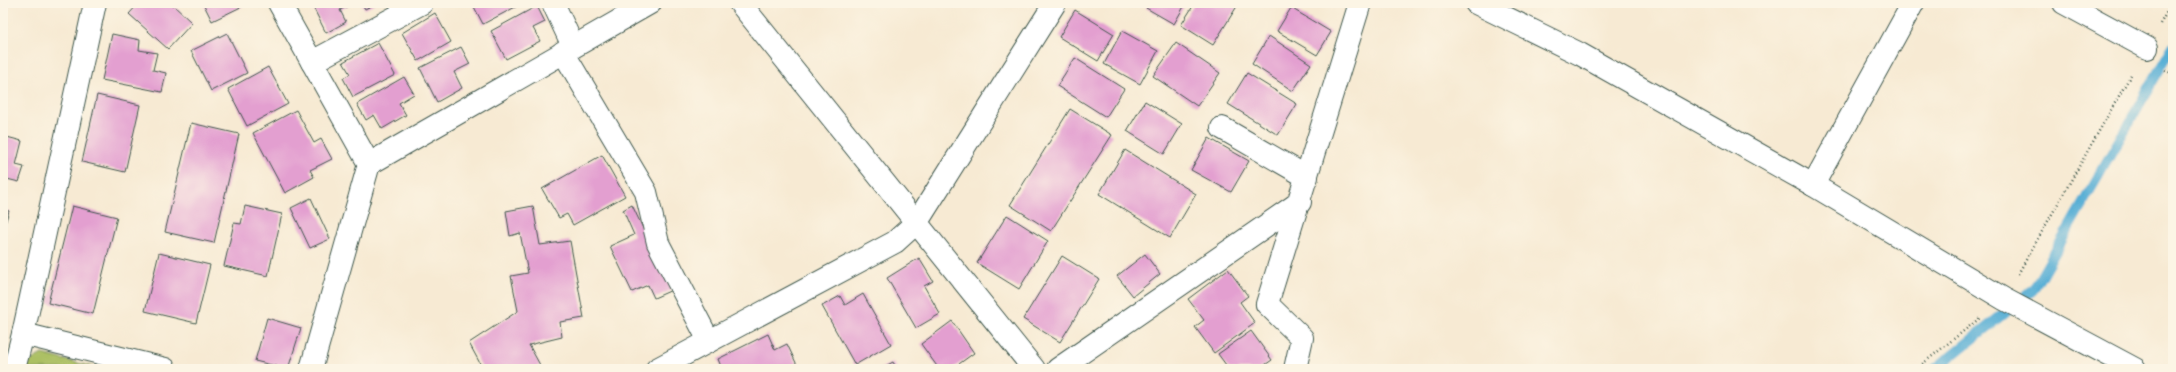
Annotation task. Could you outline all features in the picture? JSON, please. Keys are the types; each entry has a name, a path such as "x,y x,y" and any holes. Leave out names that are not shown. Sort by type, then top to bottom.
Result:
{"street":[{"path":"14,369 23,334 95,3"},
{"path":"279,3 369,164"},
{"path":"312,62 422,3"},
{"path":"553,3 568,49 646,192 658,243 709,341"},
{"path":"311,369 369,164 650,3"},
{"path":"740,3 1034,369"},
{"path":"657,369 895,242 917,222 1055,3"},
{"path":"1295,369 1302,338 1267,304 1308,177 1360,3"},
{"path":"1476,3 1580,54 1813,185 2004,299 2135,369"},
{"path":"1813,185 1913,3"},
{"path":"2064,3 2147,48"},
{"path":"1222,128 1308,177"},
{"path":"1058,369 1300,202"},
{"path":"23,334 165,369"}],"path":[{"path":"1916,369 2004,299 2172,3"}],"green space":[{"path":"42,354 101,369 22,369 23,365"}],"building":[{"path":"139,3 171,3 192,23 168,49 129,14"},
{"path":"203,3 244,3 245,5 212,21"},
{"path":"311,3 349,3 350,5 340,10 346,22 326,33"},
{"path":"361,3 377,3 365,9"},
{"path":"472,3 523,3 483,24"},
{"path":"1149,3 1186,3 1174,24 1146,8"},
{"path":"1195,3 1239,3 1213,45 1181,25"},
{"path":"537,6 545,22 533,28 540,41 506,59 491,31"},
{"path":"1291,8 1331,32 1317,55 1277,31"},
{"path":"1075,10 1114,34 1098,61 1059,37"},
{"path":"435,13 451,42 418,61 402,33"},
{"path":"1122,31 1158,51 1140,84 1104,64"},
{"path":"227,33 247,73 211,91 191,51"},
{"path":"112,34 140,40 139,50 157,53 153,70 166,73 162,92 102,80"},
{"path":"1269,36 1311,64 1293,91 1252,64"},
{"path":"378,43 395,75 353,97 343,78 350,74 343,62"},
{"path":"1176,43 1220,73 1197,106 1153,76"},
{"path":"461,47 470,64 454,72 462,88 437,102 420,68"},
{"path":"1075,58 1124,89 1106,117 1057,86"},
{"path":"268,67 288,104 247,126 228,89"},
{"path":"1247,73 1297,104 1278,135 1228,104"},
{"path":"404,77 414,94 399,103 406,115 382,129 374,115 366,120 357,104"},
{"path":"97,95 140,105 125,172 82,162"},
{"path":"1145,101 1182,124 1164,154 1127,131"},
{"path":"1070,109 1112,135 1051,231 1010,205"},
{"path":"296,110 314,143 321,139 332,159 310,170 314,177 285,193 253,133"},
{"path":"191,123 239,134 214,243 165,232"},
{"path":"3,136 22,141 16,165 24,167 19,182 3,178"},
{"path":"1209,138 1249,161 1231,192 1191,170"},
{"path":"1125,150 1196,194 1170,238 1099,194"},
{"path":"602,155 625,196 573,225 567,214 559,218 542,189"},
{"path":"311,198 330,239 310,248 291,208"},
{"path":"632,205 672,290 654,298 648,285 632,292 610,246 634,235 623,210"},
{"path":"72,206 117,217 93,314 48,303"},
{"path":"245,206 282,214 268,276 224,266 234,223 241,224"},
{"path":"533,206 540,245 570,241 584,318 560,322 562,337 529,345 540,365 534,369 483,369 469,343 518,311 511,276 528,273 520,233 510,236 506,211"},
{"path":"3,209 9,211 3,230"},
{"path":"1007,215 1048,241 1019,289 977,263"},
{"path":"159,253 210,265 196,323 145,311"},
{"path":"1145,254 1160,274 1133,296 1117,276"},
{"path":"1062,256 1099,279 1060,342 1023,319"},
{"path":"919,258 933,281 924,286 940,314 916,328 887,278"},
{"path":"1228,269 1248,296 1240,302 1255,323 1214,353 1195,327 1204,320 1188,299"},
{"path":"863,294 891,344 855,365 822,306 840,296 845,305"},
{"path":"267,318 301,328 288,369 255,361"},
{"path":"952,321 974,353 952,369 939,369 921,344"},
{"path":"1251,331 1272,360 1259,369 1229,369 1218,354"},
{"path":"768,334 775,350 787,344 798,367 794,369 722,369 718,359"},
{"path":"893,362 897,369 880,369"}],"waterway":[{"path":"1935,369 2033,290 2173,46"}]}
